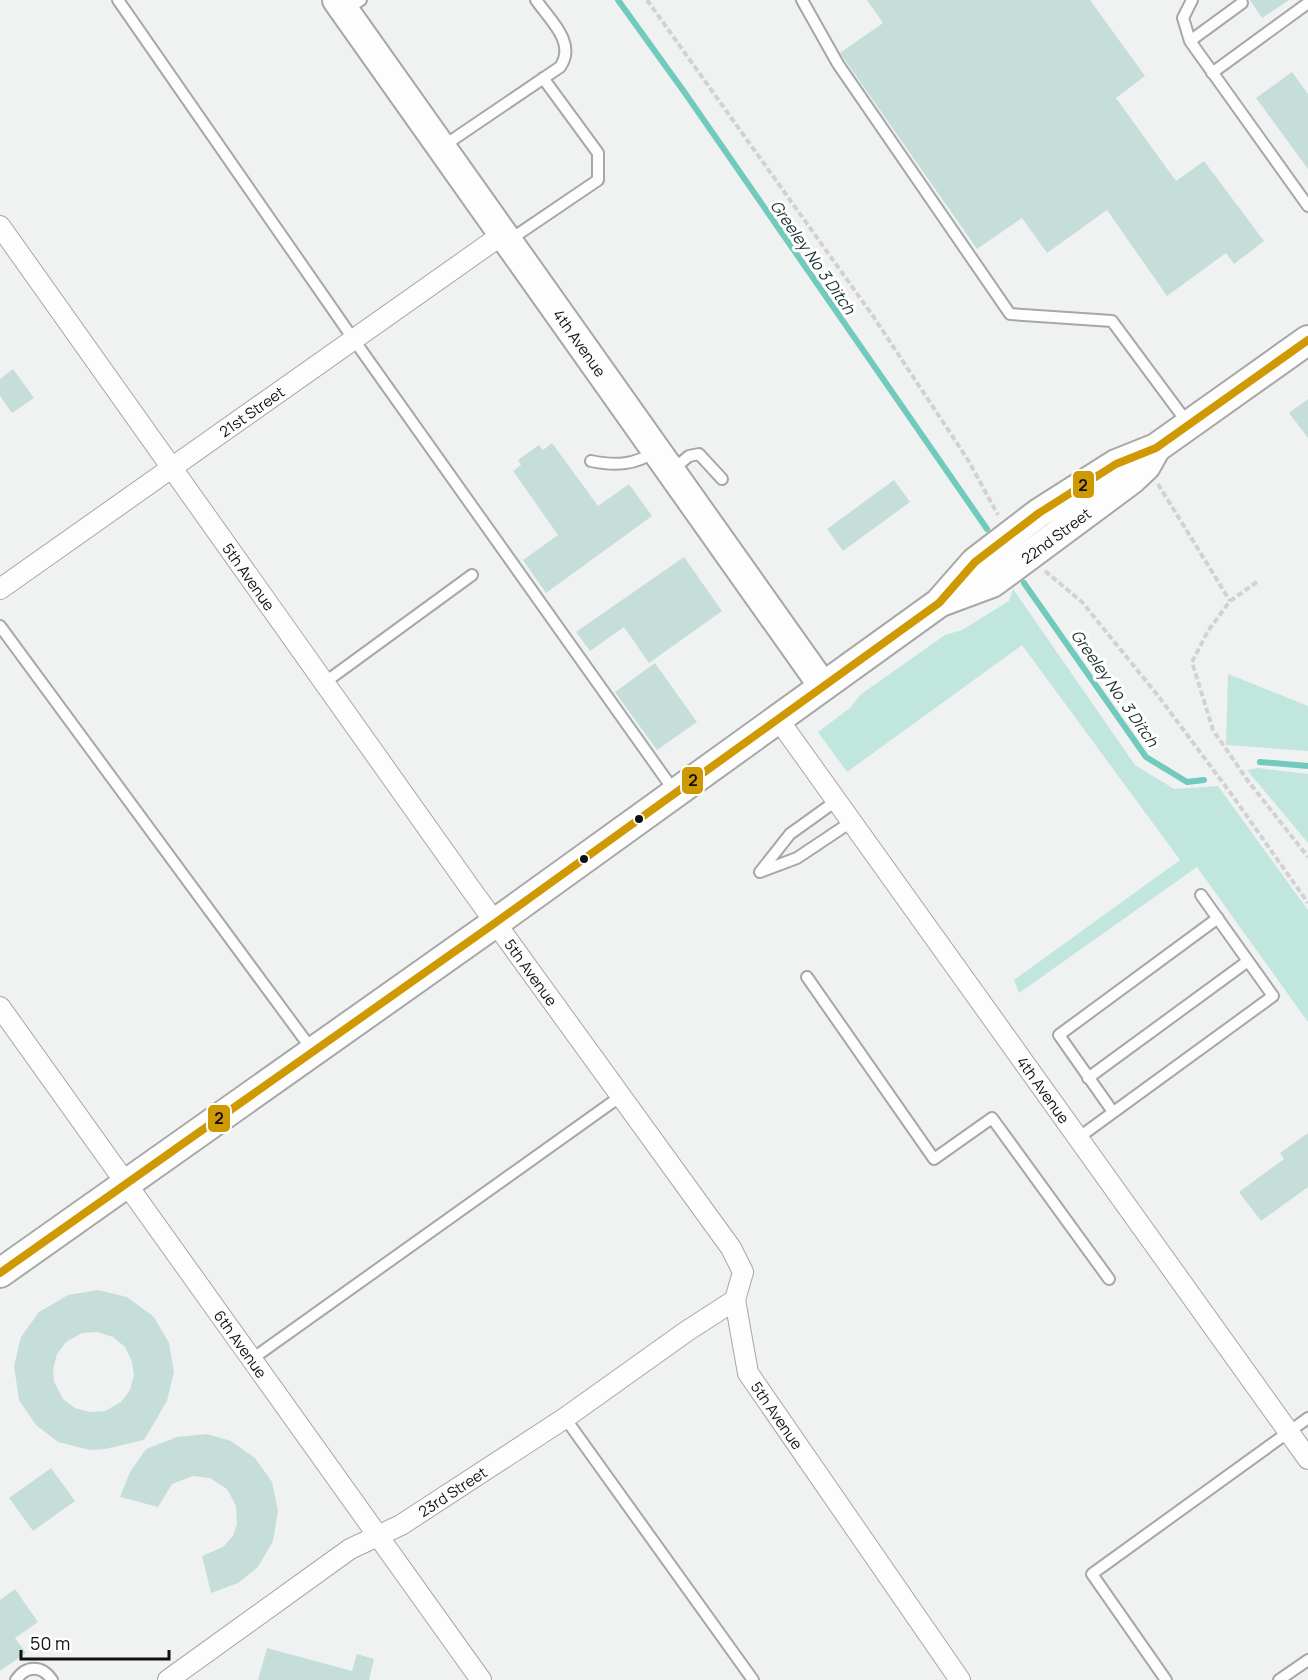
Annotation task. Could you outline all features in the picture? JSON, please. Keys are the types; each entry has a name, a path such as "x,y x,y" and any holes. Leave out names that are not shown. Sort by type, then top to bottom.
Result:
{"street":[{"name":"4th Avenue","path":"348,4 442,147 824,686"},
{"name":"5th Avenue","path":"0,226 324,683 731,1248 743,1272 735,1300 748,1373 960,1680"},
{"name":"21st Street","path":"0,590 354,340 505,237"},
{"name":"22nd Street","path":"939,603 992,584 1088,514 1189,425 1308,340"},
{"name":"22nd Street","path":"0,1273 676,793 939,603 975,562 1010,535 1116,465 1151,457"},
{"name":"4th Avenue","path":"778,720 1308,1459"},
{"name":"6th Avenue","path":"0,1007 481,1680"},
{"name":"23rd Street","path":"168,1680 350,1549 401,1525 565,1418 687,1331 735,1300"}],"lane":[{"path":"118,0 354,340 676,793"},
{"path":"442,147 560,67 566,58 567,49 564,39 536,0"},
{"path":"802,0 838,64 1010,314 1112,321 1189,425"},
{"path":"1192,0 1183,18 1190,41 1308,206"},
{"path":"1190,41 1242,3"},
{"path":"1212,73 1308,3"},
{"name":"21st Street","path":"505,237 598,180 598,153 543,78"},
{"path":"591,461 626,464 644,459 664,461 699,454 722,479"},
{"path":"324,683 472,575"},
{"path":"0,626 313,1051"},
{"path":"836,801 790,834 760,872 797,858 851,822"},
{"path":"1078,1138 1273,996 1201,895"},
{"path":"1113,1112 1059,1035 1218,918"},
{"path":"1088,1078 1248,961"},
{"path":"807,976 934,1159 992,1118 1108,1279"},
{"path":"252,1359 621,1096"},
{"path":"565,1418 753,1680"},
{"path":"1166,1680 1092,1574 1308,1418"},
{"path":"1279,1680 1308,1660"},
{"path":"16,1680 25,1671 37,1668 48,1674 52,1680"}],"path":[{"path":"647,0 873,316 968,460 1010,535"},
{"path":"1151,457 1230,601"},
{"path":"1031,554 1044,570 1083,602 1159,697 1308,903"},
{"path":"1257,582 1230,601 1208,631 1192,662 1213,730 1248,781 1308,857"}],"green space":[{"path":"1013,589 1135,765 1174,789 1218,786 1308,910 1308,1022 1197,867 1019,993 1014,980 1180,860 1022,645 847,772 818,732 850,708 860,695 945,635 962,630 1009,601"},
{"path":"1228,674 1308,706 1308,751 1226,745"},
{"path":"1258,768 1308,774 1308,843 1247,770"}],"building":[{"path":"867,0 1090,0 1145,76 1116,98 1176,181 1204,161 1264,241 1234,264 1226,253 1167,296 1107,210 1047,253 1022,218 977,249 840,53 883,23"},
{"path":"1250,0 1289,0 1262,18"},
{"path":"1292,72 1308,94 1308,169 1256,98"},
{"path":"13,369 34,398 12,413 0,396 0,379"},
{"path":"1308,399 1308,438 1289,413"},
{"path":"552,443 598,506 629,484 652,516 546,593 523,560 558,535 513,471 521,465 518,460 539,445 543,450"},
{"path":"894,480 910,502 843,551 827,529"},
{"path":"684,557 722,611 649,663 624,627 590,651 576,632"},
{"path":"655,663 697,722 657,750 615,692"},
{"path":"1308,1133 1308,1187 1261,1221 1239,1192 1284,1159 1280,1153"},
{"path":"98,1290 127,1297 154,1317 169,1343 174,1372 167,1401 144,1440 90,1450 58,1442 36,1425 19,1400 14,1366 21,1337 39,1312 68,1295","holes":["97,1332 113,1337 125,1347 132,1362 134,1375 130,1390 121,1402 105,1411 90,1412 75,1408 63,1399 54,1381 53,1369 57,1354 66,1342 82,1333"]},
{"path":"207,1434 231,1441 255,1458 272,1482 278,1511 273,1541 258,1567 238,1583 211,1593 202,1556 223,1547 233,1536 237,1524 236,1506 227,1489 210,1478 193,1476 172,1484 158,1507 120,1497 130,1472 146,1449 177,1437"},
{"path":"51,1468 75,1501 33,1531 9,1498"},
{"path":"15,1589 38,1622 15,1638 26,1653 0,1671 0,1600"},
{"path":"267,1648 352,1671 357,1654 374,1659 369,1680 258,1680"}],"waterway":[{"name":"Greeley No 3 Ditch","path":"618,0 987,529"},
{"name":"Greeley No. 3 Ditch","path":"1024,583 1146,757 1187,782 1204,780"},
{"path":"1260,762 1308,766"}],"transit line":[{"name":"2","path":"0,1273 495,923 939,603 975,562 1039,513 1116,464 1156,448 1308,340"}]}
